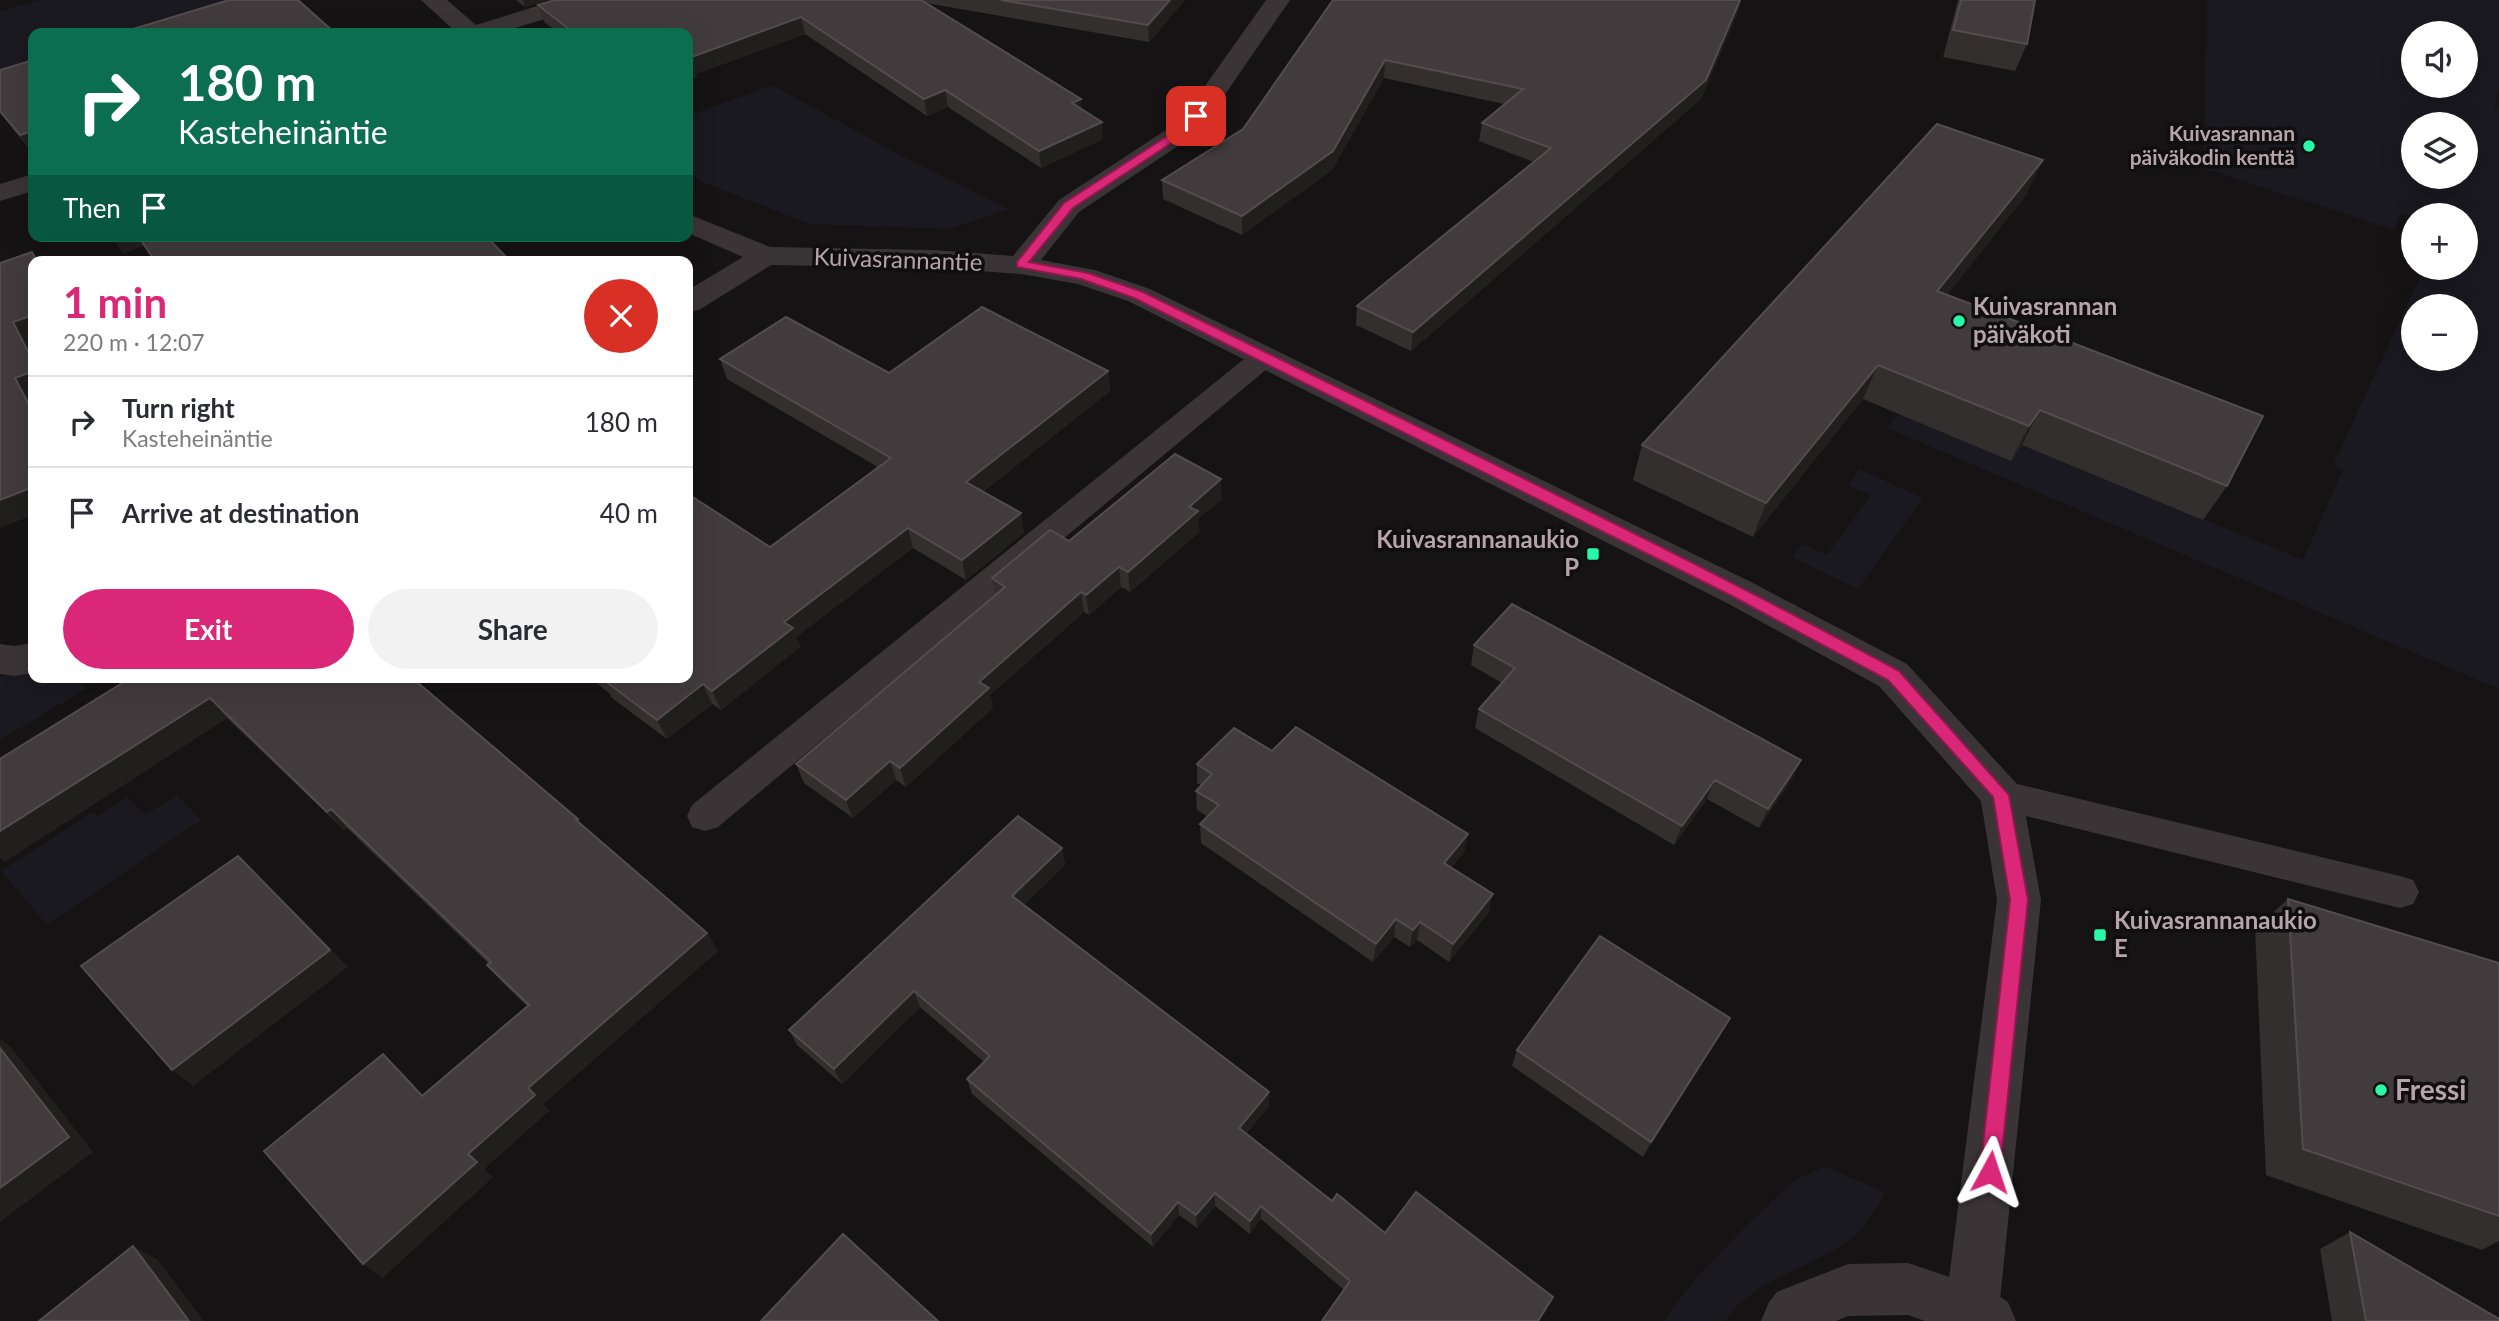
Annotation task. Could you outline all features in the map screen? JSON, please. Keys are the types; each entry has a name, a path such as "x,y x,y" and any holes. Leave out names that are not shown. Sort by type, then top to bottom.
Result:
{"street":[{"path":"433,0 466,28"},
{"path":"489,28 582,0"},
{"path":"1021,265 1069,206 1178,134 1196,116 1278,0"},
{"path":"0,193 28,184"},
{"name":"Kuivasrannantie","path":"693,225 765,256 934,259 1021,265 1084,276 1139,295 1738,592 1893,676 2001,795"},
{"path":"693,300 765,256"},
{"path":"0,659 14,661 28,659"},
{"path":"1788,1321 1796,1311 1848,1290 1909,1289 1981,1315 2019,900 2001,795"}],"lane":[{"path":"705,816 1264,357"},
{"path":"2001,795 2400,891"}],"shaded area":[{"path":"42,0 244,0 152,28 28,28 28,66 0,74 0,11"},
{"path":"2207,0 2499,0 2499,87 2492,119 2499,103 2499,689 1887,428 1898,414 2022,445 2303,560 2343,470 2333,465 2401,318 2401,371 2478,371 2478,294 2412,294 2418,280 2478,280 2478,203 2401,203 2401,213 2394,230 2204,168"},
{"path":"772,85 902,156 1008,209 949,229 809,224 698,180 693,176 693,114"},
{"path":"1859,469 1923,498 1858,589 1792,557 1802,544 1827,555 1871,495 1848,485"},
{"path":"28,674 28,683 82,683 87,688 0,740 0,677"},
{"path":"177,795 201,820 47,925 1,871 93,812 98,816 127,797 145,815"},
{"path":"1825,1166 1885,1193 1864,1226 1832,1251 1755,1291 1725,1321 1663,1321 1697,1277 1744,1228 1795,1180"}],"building":[{"path":"229,0 298,0 329,28 137,28"},
{"path":"555,0 921,0 1081,99 1072,103 1102,122 1039,151 945,90 924,99 801,17 693,57 693,28 568,28 538,5"},
{"path":"1001,0 1170,0 1148,25"},
{"path":"1333,0 1740,0 1706,80 1413,332 1357,306 1551,148 1482,123 1523,89 1385,60 1333,151 1242,216 1162,180 1243,129"},
{"path":"1961,0 2035,0 2027,44 1953,30"},
{"path":"28,62 28,133 20,135 0,111 0,70"},
{"path":"1937,124 2043,160 1937,291 2263,416 2227,486 2040,410 2029,426 1878,365 1766,503 1642,445"},
{"path":"142,242 492,242 505,256 152,256"},
{"path":"32,252 34,256 28,256 28,317 13,322 28,351 28,373 15,378 28,403 28,489 0,500 0,263"},
{"path":"982,307 1108,371 966,482 1021,513 962,560 908,528 784,622 793,628 712,691 703,684 657,720 608,683 693,683 693,497 770,547 891,458 720,359 786,317 889,373"},
{"path":"1175,454 1221,479 1189,507 1198,511 1128,572 1119,567 1086,595 1081,592 979,682 989,688 900,768 890,761 846,800 796,764 1005,587 992,578 1050,530 1069,541"},
{"path":"1512,604 1801,760 1768,809 1715,780 1682,826 1479,709 1515,668 1474,645"},
{"path":"122,683 418,683 707,933 528,1088 535,1095 468,1154 477,1162 363,1264 264,1151 383,1054 422,1096 529,1005 487,965 491,962 331,809 327,812 210,698 0,831 0,759"},
{"path":"1296,727 1468,834 1444,863 1493,894 1453,944 1420,922 1413,930 1396,919 1376,944 1200,824 1219,805 1196,791 1212,774 1197,764 1234,728 1272,751"},
{"path":"1018,816 1062,848 1012,896 1269,1092 1239,1128 1332,1201 1337,1194 1385,1233 1416,1192 1553,1297 1538,1321 1322,1321 1350,1281 1261,1206 1250,1221 1215,1193 1196,1215 1178,1202 1151,1234 967,1079 990,1056 914,991 834,1069 789,1030"},
{"path":"238,856 330,950 172,1070 81,966"},
{"name":"Fressi","path":"2288,899 2499,963 2499,1216 2303,1149"},
{"path":"1600,936 1730,1018 1651,1142 1517,1050"},
{"path":"0,1048 69,1137 0,1188"},
{"path":"2350,1232 2499,1319 2499,1321 2366,1321"},
{"path":"843,1234 938,1321 761,1321"},
{"path":"133,1246 189,1321 39,1321"}],"place":[{"name":"Kuivasrannan päiväkodin kenttä","path":"2309,146"},
{"name":"Kuivasrannan päiväkoti","path":"1959,321"},
{"name":"Kuivasrannanaukio P","path":"1593,554"},
{"name":"Kuivasrannanaukio E","path":"2100,935"},
{"name":"Fressi","path":"2381,1090"}],"route":[{"path":"1196,116 1178,134 1069,206 1021,265 1084,276 1139,295 1738,592 1871,663 1893,676 2001,795 2019,900 1990,1172"}]}
